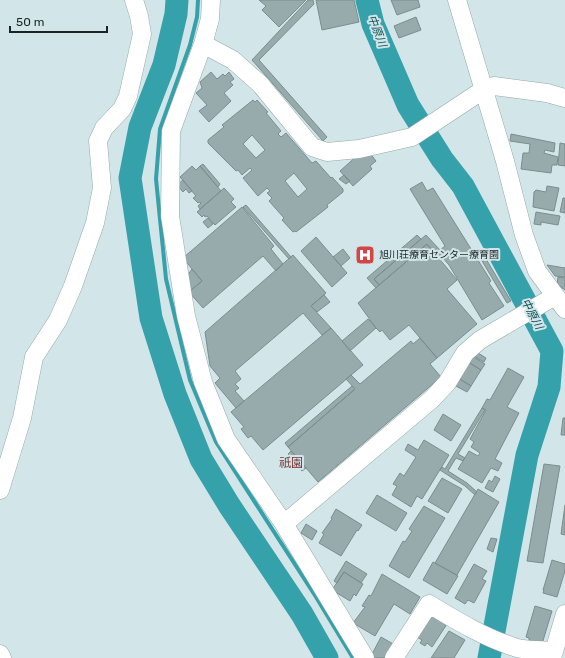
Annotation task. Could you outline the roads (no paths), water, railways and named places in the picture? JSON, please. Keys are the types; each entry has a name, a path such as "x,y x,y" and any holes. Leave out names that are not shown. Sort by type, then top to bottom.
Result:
{"street":[{"path":"0,490 22,418 34,357 58,320 73,286 95,223 102,188 98,141 104,128 122,109 128,96 142,34 139,16 134,0"},
{"path":"211,0 210,19 203,44 171,131 170,216 186,316 204,382 226,439 284,524 365,658"},
{"path":"284,524 432,399 447,383 465,353 480,340 560,303 537,271 524,235 505,161 457,0"},
{"path":"203,44 233,60 260,84 312,146 327,152 359,148 412,137 483,90 494,86 547,93 565,98"},
{"path":"394,658 429,604 467,627 518,648 541,649 553,655 565,614"},
{"path":"0,654 2,658"}],"waterway":[{"path":"177,0 176,14 164,65 140,127 130,178 151,318 175,394 201,459 229,505 302,614 327,658"},
{"path":"198,0 197,17 190,45 160,129 156,179 166,279 190,380 216,442 316,597 353,658"},
{"name":"中原川","path":"367,0 373,24 408,105 442,159 463,186 552,351 549,387 527,455 489,658"}],"place":[{"name":"旭川荘療育センター療育園","path":"365,255"}],"district":[{"name":"祇園","path":"291,463"}]}
